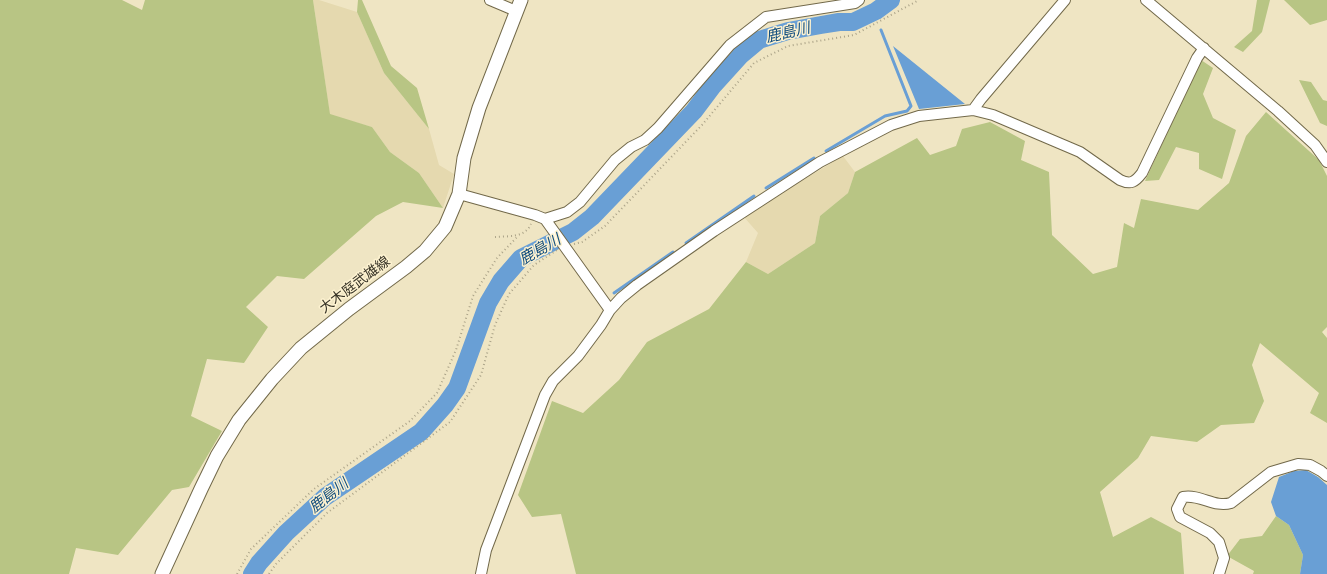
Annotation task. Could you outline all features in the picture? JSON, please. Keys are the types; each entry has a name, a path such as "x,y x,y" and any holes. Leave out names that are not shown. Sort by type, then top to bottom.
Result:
{"main road":[{"name":"大木庭武雄線","path":"162,574 217,456 239,420 272,379 301,348 349,309 406,267 425,250 445,227 459,194 464,158 479,108 518,6"}],"street":[{"path":"490,0 518,6"},
{"path":"546,221 566,212 580,202 615,160 631,146 645,140 658,128 730,46 766,17 854,3 859,0"},
{"path":"973,110 1065,0"},
{"path":"1146,0 1278,111 1315,145 1327,162"},
{"path":"481,574 486,550 544,395 553,381 578,356 610,310 621,298 637,285 714,231 820,162 891,125 919,116 973,110 993,115 1080,152 1120,180 1127,183 1134,181 1142,173 1197,58 1204,48"},
{"path":"459,194 535,215 546,221 610,310"},
{"path":"1219,574 1224,558 1219,542 1210,533 1180,517 1177,509 1183,497 1191,496 1223,505 1231,503 1271,472 1298,464 1310,465 1327,476"}],"path":[{"path":"237,574 251,550 314,489 410,421 437,393 456,350 473,296 497,258 529,227 535,215"},
{"path":"495,237 518,236"}],"shaded area":[{"path":"313,0 319,0 357,12 384,73 429,129 439,165 454,174 443,208 419,173 390,152 372,127 330,115"},
{"path":"843,156 855,172 848,193 820,216 815,243 768,274 746,262 758,233 743,216"}],"green space":[{"path":"0,0 122,0 142,10 145,0 313,0 330,114 372,127 390,152 419,173 443,208 403,202 376,216 304,279 277,276 246,307 268,327 244,363 207,359 191,416 222,431 189,487 172,490 118,555 76,548 69,574 0,574"},
{"path":"358,0 362,0 391,66 417,88 429,129 384,73 357,12"},
{"path":"1257,0 1270,0 1262,32 1243,52 1234,47 1252,31"},
{"path":"1284,0 1327,0 1327,20 1310,25"},
{"path":"1201,60 1213,68 1203,94 1213,118 1236,130 1222,179 1199,169 1199,153 1176,147 1159,180 1145,181"},
{"path":"1299,80 1311,82 1323,100 1327,101 1327,126 1320,123"},
{"path":"1266,112 1319,160 1327,176 1327,327 1322,332 1327,338 1327,423 1310,413 1319,393 1260,343 1252,365 1264,401 1254,423 1221,425 1197,442 1151,436 1138,458 1100,492 1113,537 1151,517 1181,533 1184,574 576,574 561,514 532,517 518,495 552,401 583,413 619,380 647,342 709,309 746,262 768,274 815,243 820,216 848,193 855,172 917,138 930,155 956,146 962,129 990,122 1025,141 1021,160 1049,172 1052,235 1093,274 1117,267 1124,223 1134,228 1141,199 1198,210 1229,183 1246,136"},
{"path":"1276,516 1289,525 1303,555 1300,574 1253,574 1254,571 1227,556 1240,539 1262,536"}],"water":[{"path":"893,46 965,104 919,109"},
{"path":"1306,470 1318,477 1327,485 1327,574 1300,574 1303,555 1289,525 1276,516 1271,502 1279,477 1294,471"}],"waterway":[{"name":"鹿島川","path":"252,574 259,563 286,533 325,497 421,432 445,405 457,388 488,303 501,281 521,258 573,232 592,217 694,111 712,87 741,55 759,40 788,31 839,22 853,22 876,11 891,0"},
{"name":"鹿島川","path":"876,11 877,18"},
{"path":"826,151 885,116 907,111 911,106 881,30"},
{"path":"766,188 814,158"},
{"path":"686,243 754,196"},
{"path":"614,293 673,252"}]}
